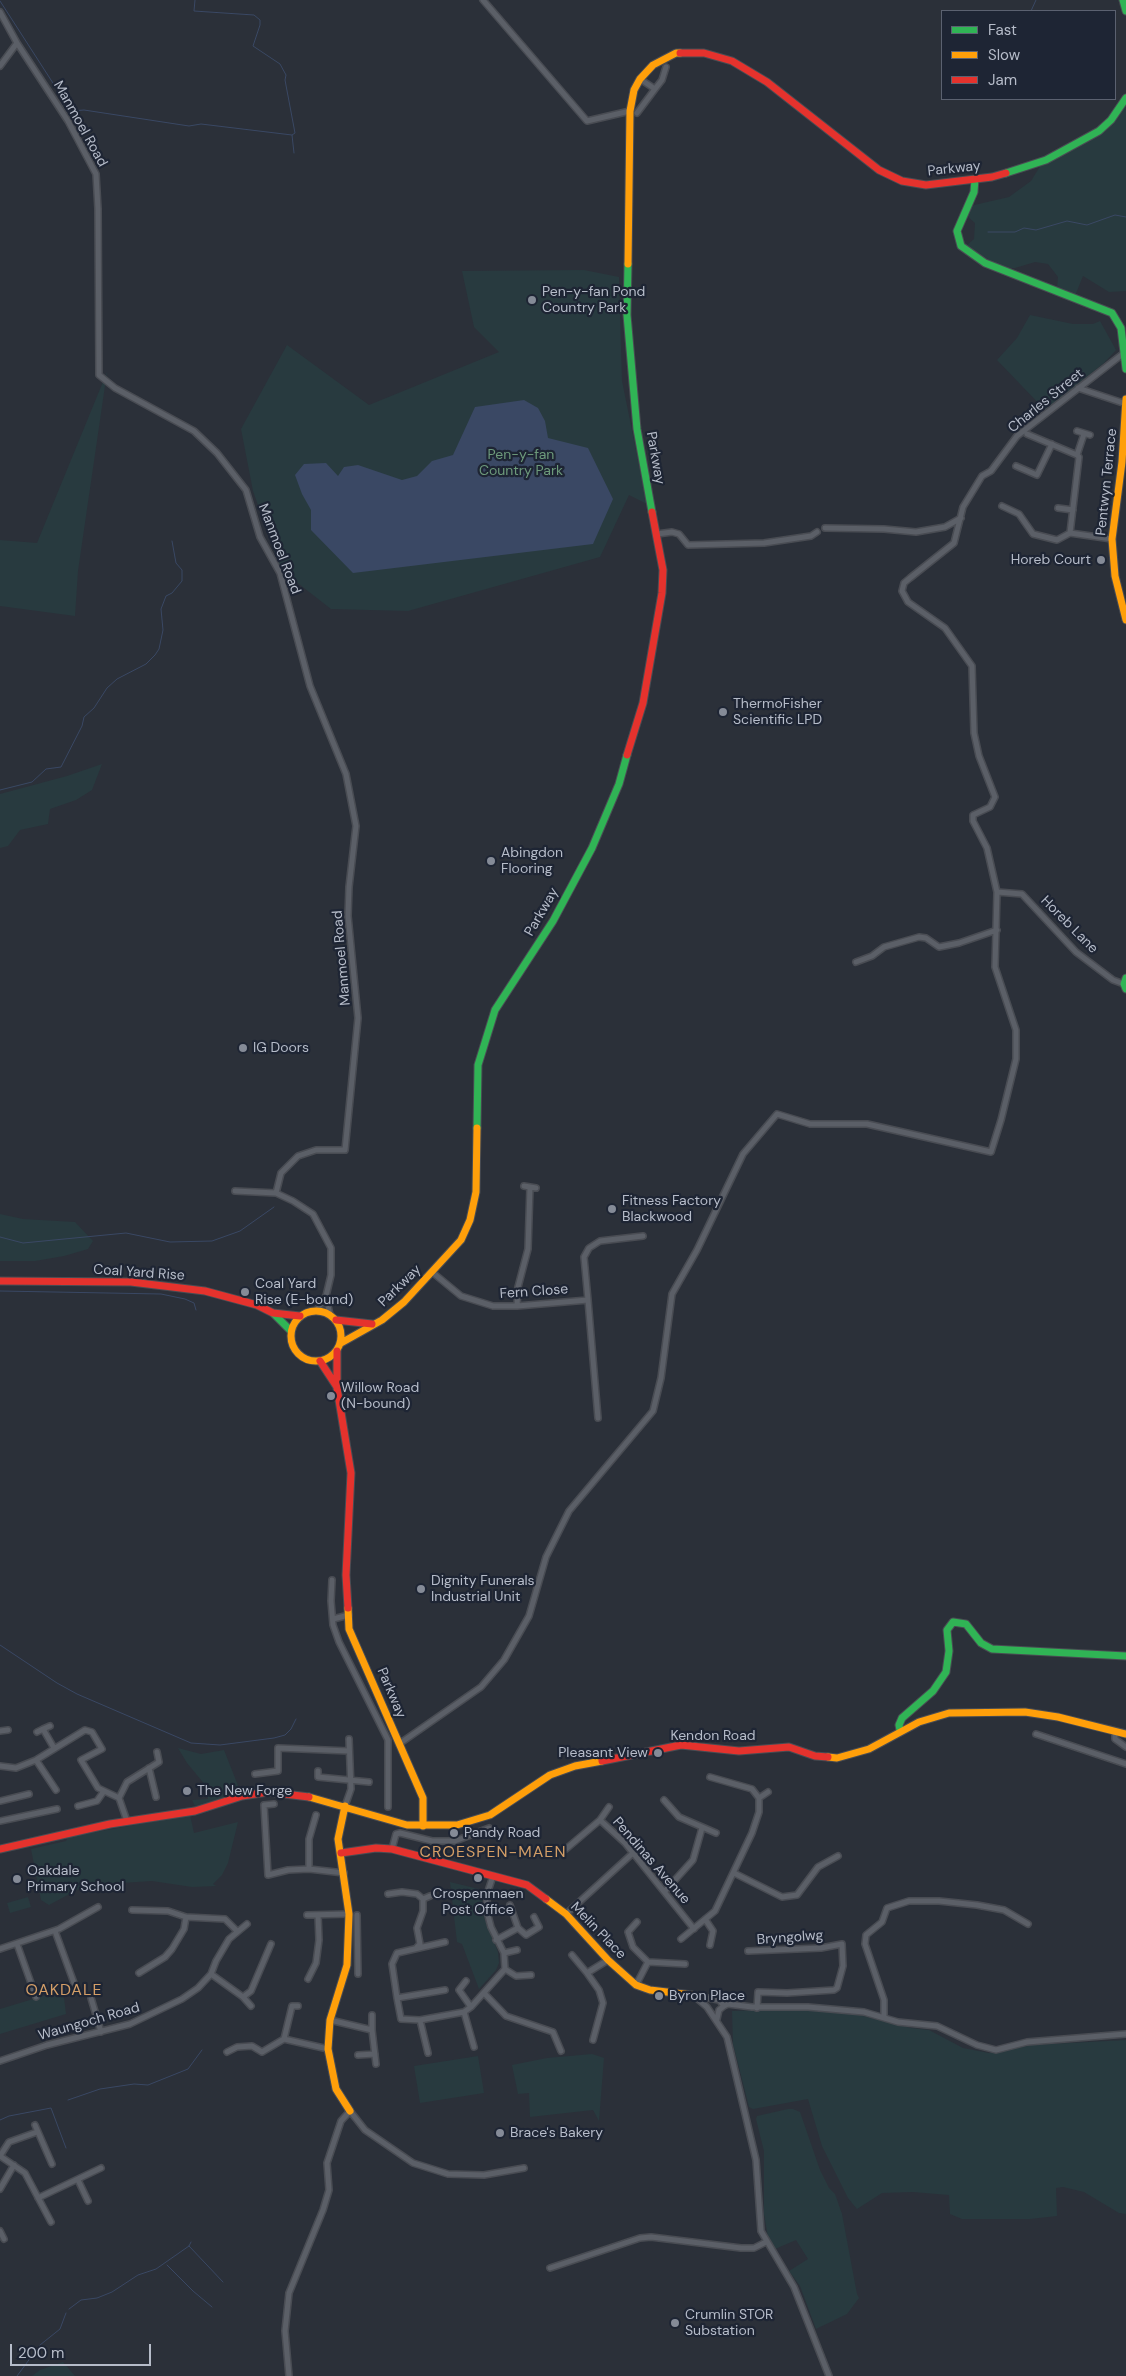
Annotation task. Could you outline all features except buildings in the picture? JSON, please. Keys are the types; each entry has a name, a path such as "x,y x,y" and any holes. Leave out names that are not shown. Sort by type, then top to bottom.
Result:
{"street":[{"path":"483,0 587,121 633,112 662,80 666,67"},
{"path":"1123,0 1126,12"},
{"name":"Manmoel Road","path":"0,12 17,43 52,95 96,174 100,318 99,376 115,388 194,431 217,453 246,490 260,536 280,573 310,686 338,753 353,807 356,826 349,887 348,916 358,1018 345,1150 316,1150 298,1156 281,1173 276,1193"},
{"path":"0,66 17,43"},
{"name":"Parkway","path":"341,1343 382,1320 404,1302 461,1240 470,1220 478,1175 478,1066 495,1010 553,921 592,848 619,784 642,704 662,593 663,570 637,428 628,346 627,265 633,112 634,90 640,79 653,65 676,53 690,52 716,56 754,72 868,163 891,177 926,185 1009,173 1052,157 1084,140 1111,120 1126,98"},
{"path":"640,79 655,88"},
{"path":"975,179 974,192 960,220 957,231 957,237 962,246 985,263 1112,313 1124,328 1126,369"},
{"name":"Charles Street","path":"997,892 987,848 973,821 973,815 990,807 995,797 979,756 974,733 972,666 945,628 908,602 902,591 904,583 954,543 963,508 982,476 991,471 1017,436 1124,353"},
{"path":"1078,388 1126,404"},
{"name":"Pentwyn Terrace","path":"1126,399 1122,462 1112,539 1126,618"},
{"path":"1070,534 1079,466 1077,455 1087,434 1077,431"},
{"path":"1027,434 1077,455"},
{"path":"1016,466 1037,476 1052,444"},
{"path":"1002,506 1019,514 1033,534 1057,540 1070,534 1112,539"},
{"path":"1058,508 1073,510"},
{"path":"825,528 884,529 916,532 945,527 961,518"},
{"path":"657,534 672,532 680,534 688,545 764,543 811,536 817,532"},
{"path":"399,1744 481,1687 504,1660 529,1616 546,1558 569,1512 653,1411 661,1378 672,1294 697,1250 743,1154 777,1114 810,1124 867,1124 991,1152 1016,1060 1016,1030 995,967 997,892"},
{"name":"Horeb Lane","path":"997,892 1022,894 1076,952 1113,980 1125,983"},
{"path":"856,962 872,956 884,947 919,937 926,938 939,947 960,943 997,930"},
{"path":"517,1306 518,1287 528,1249 533,1188 524,1186"},
{"path":"235,1192 276,1193 293,1201 313,1214 331,1248 331,1275 326,1296 317,1310 300,1316 291,1331 293,1345 299,1355 312,1361 320,1361 332,1356 341,1343 342,1335 326,1296"},
{"name":"Fern Close","path":"598,1418 584,1257 588,1248 600,1241 643,1236"},
{"name":"Fern Close","path":"432,1272 461,1296 493,1306 517,1306 588,1300"},
{"name":"Coal Yard Rise","path":"0,1281 131,1282 205,1291 257,1305 273,1313 291,1331"},
{"path":"317,1310 333,1317 373,1324"},
{"name":"Coal Yard Rise","path":"273,1313 300,1316"},
{"path":"337,1351 337,1388"},
{"path":"320,1361 337,1388"},
{"name":"Parkway","path":"337,1388 351,1473 346,1574 350,1629 423,1798 422,1826"},
{"path":"332,1580 333,1619 339,1642 388,1740 388,1807"},
{"path":"333,1619 349,1615"},
{"path":"900,1730 899,1725 902,1718 933,1691 946,1672 949,1651 947,1630 953,1622 966,1624 981,1643 992,1649 1126,1656"},
{"name":"Kendon Road","path":"0,1849 127,1821 195,1811 242,1796 268,1792 296,1794 346,1806 380,1818 422,1826 458,1825 476,1821 503,1807 550,1775 574,1766 681,1745 738,1751 789,1747 814,1756 838,1758 869,1749 900,1730 949,1713 1025,1712 1058,1717 1126,1734"},
{"path":"37,1732 50,1726"},
{"path":"43,1729 54,1748"},
{"path":"0,1731 8,1730"},
{"path":"0,1766 16,1768 36,1760 85,1730 92,1732 102,1749 81,1760 98,1788 120,1798"},
{"path":"1115,1732 1115,1739 1126,1748"},
{"path":"1036,1734 1126,1764"},
{"path":"349,1739 351,1789 339,1831 349,1914 347,1966 330,2020 328,2049 336,2089 365,2130 413,2163 448,2174 484,2175 524,2168"},
{"path":"255,1774 278,1771 278,1748 349,1751"},
{"path":"127,1821 120,1798 126,1782 159,1762 157,1752"},
{"path":"36,1760 56,1790"},
{"path":"149,1768 156,1797"},
{"path":"318,1771 318,1776 370,1782"},
{"path":"681,1939 715,1911 734,1873 759,1812 758,1798 752,1789 710,1777"},
{"path":"78,1806 96,1801 104,1791"},
{"path":"758,1798 768,1792"},
{"path":"0,1801 29,1794"},
{"path":"664,1800 679,1817 716,1833"},
{"path":"268,1882 263,1804 274,1804"},
{"path":"600,1820 609,1807"},
{"path":"0,1821 57,1809"},
{"path":"309,1870 309,1839 316,1815"},
{"name":"Pendinas Avenue","path":"566,1849 600,1820 633,1853 694,1929"},
{"path":"392,1849 396,1834 400,1833 432,1841 455,1841 489,1828"},
{"path":"665,1891 693,1860 702,1828"},
{"name":"Melin Place","path":"341,1852 376,1848 392,1849 527,1885 566,1914 608,1960 636,1986"},
{"path":"566,1914 633,1853"},
{"path":"734,1873 782,1898 797,1895 818,1867 838,1856"},
{"path":"268,1875 288,1870 344,1873"},
{"path":"445,1942 417,1947 397,1953 394,1957 392,1964 401,2019 420,2020 464,2012 471,2007 505,1969 504,1953 496,1940 486,1908 488,1891 493,1876"},
{"path":"388,1894 402,1892 417,1894 423,1899"},
{"path":"423,1899 430,1896"},
{"path":"417,1947 420,1944 417,1928 423,1911 423,1899"},
{"path":"884,2017 884,2000 865,1944 866,1935 882,1922 887,1908 909,1901 939,1901 1004,1910 1028,1924"},
{"path":"510,1905 518,1928 526,1935 539,1927 534,1917"},
{"path":"0,1949 55,1931 98,1907"},
{"path":"132,1910 168,1911 186,1917 225,1919 237,1931"},
{"path":"306,1914 349,1914"},
{"path":"308,1979 316,1963 319,1940 318,1915"},
{"path":"357,1916 358,1974"},
{"path":"139,1973 164,1957 172,1949 184,1929 186,1917"},
{"path":"705,1919 713,1931 710,1945"},
{"path":"637,1922 628,1932 633,1947 648,1962 685,1964"},
{"name":"Waungoch Road","path":"0,2061 47,2045 130,2024 162,2009 198,1988 211,1974 223,1948 237,1931 247,1924"},
{"path":"349,1926 357,1925"},
{"path":"496,1940 518,1928"},
{"path":"55,1931 74,1983"},
{"path":"17,1944 36,1997"},
{"path":"243,1998 251,1991 271,1944"},
{"name":"Bryngolwg","path":"748,1952 821,1948 842,1944 843,1966 837,1988 834,1990 787,1993 758,1992 757,2008"},
{"path":"504,1953 517,1950"},
{"path":"267,1954 274,1957"},
{"path":"572,1955 599,1990 603,2003 593,2040"},
{"path":"587,1973 608,1960"},
{"path":"648,1962 636,1986 650,1990 719,2000 724,2006"},
{"path":"347,1966 358,1965"},
{"path":"505,1969 516,1976 531,1975"},
{"path":"211,1974 251,2006"},
{"path":"466,1981 458,1990 471,2007"},
{"path":"397,1998 445,1990"},
{"path":"484,1993 506,2016 553,2032 561,2051"},
{"path":"692,1995 717,2019 727,2037 747,2115 756,2160 761,2231 794,2287 828,2376"},
{"path":"91,1998 101,2032"},
{"path":"717,2019 719,2010 728,2004 757,2008 830,2008 913,2024 937,2026 977,2045 996,2050 1027,2042 1126,2034"},
{"path":"227,2052 237,2047 252,2046 262,2052 284,2039 295,2006"},
{"path":"464,2012 474,2047"},
{"path":"372,2015 376,2064"},
{"path":"330,2020 372,2030"},
{"path":"420,2020 428,2053"},
{"path":"284,2039 328,2049"},
{"path":"358,2056 375,2054"},
{"path":"289,2376 286,2331 289,2293 306,2247 319,2224 329,2190 327,2163 330,2151 341,2121 350,2111"},
{"path":"35,2125 52,2164"},
{"path":"37,2132 9,2142 0,2156 25,2173 51,2222"},
{"path":"0,2189 14,2165"},
{"path":"38,2198 101,2168"},
{"path":"78,2180 88,2201"},
{"path":"0,2231 4,2239"},
{"path":"550,2268 587,2254 640,2238 651,2237 748,2248 754,2248 766,2242"}],"green space":[{"path":"1126,104 1126,291 1109,292 1083,276 1075,296 1057,289 1058,277 1048,264 1035,262 1015,268 1003,268 966,246 974,239 975,223 967,216 970,206 1009,197 1031,181 1042,163 1078,147 1101,132"},
{"name":"Pen-y-fan Country Park","path":"584,270 619,277 622,381 647,504 629,495 600,557 408,611 331,609 281,570 253,491 241,429 287,345 369,405 499,352 474,327 462,271"},
{"path":"1030,315 1073,324 1093,324 1100,321 1116,350 1104,363 1045,410 997,360 1017,338"},
{"path":"107,372 78,571 75,616 0,606 0,540 37,543"},
{"path":"102,764 92,790 76,800 50,809 48,824 20,830 8,846 0,848 0,794 67,776"},
{"path":"0,1214 23,1219 75,1222 93,1241 88,1249 64,1256 35,1261 0,1261"},
{"path":"178,1748 201,1754 224,1750 241,1793 195,1806 192,1800 208,1799 206,1786 187,1763"},
{"path":"190,1815 194,1833 238,1822 228,1863 222,1875 213,1884 216,1886 192,1887 152,1881 91,1885 90,1883 49,1905 41,1900 31,1849 66,1841 68,1837"},
{"path":"450,1882 483,1890 482,1912 498,1952 499,1963 496,1970 479,1989 462,1944 457,1942"},
{"path":"28,1897 31,1907 10,1913 7,1903"},
{"path":"63,1990 66,2014 0,2034 0,2009"},
{"path":"800,2009 855,2014 911,2028 929,2030 963,2048 989,2053 1032,2045 1126,2040 1126,2214 1119,2213 1084,2192 1063,2187 1056,2188 1057,2216 1030,2219 962,2219 950,2214 949,2195 913,2192 882,2193 857,2209 848,2198 822,2146 808,2099 753,2109 749,2107 733,2044 732,2011"},
{"path":"592,2054 604,2058 599,2121 593,2110 530,2117 529,2093 518,2094 512,2065 547,2058"},
{"path":"478,2056 484,2093 420,2103 414,2066"},
{"path":"788,2109 800,2112 820,2170 829,2188 835,2194 842,2214 859,2298 847,2314 816,2329 800,2286 789,2271 808,2259 796,2240 775,2249 768,2237 764,2214 764,2151 756,2119 757,2116"},
{"path":"63,2362 75,2376 32,2376 40,2370"}],"water":[{"path":"524,400 538,408 545,421 548,438 588,448 613,499 593,544 353,573 311,530 311,510 302,494 295,475 304,464 326,463 338,476 344,467 358,465 402,480 417,476 432,461 453,455 475,407"}],"waterway":[{"path":"195,0 194,11 254,15 260,20 253,46 280,64 286,75 285,80 295,133 292,135 294,153"},
{"path":"1031,10 1036,0"},
{"path":"0,1 71,111 84,110 189,126 201,124 292,135"},
{"path":"988,232 1015,232 1024,228 1036,230 1067,221 1087,225 1115,215 1126,217"},
{"path":"0,790 32,782 46,769 61,767 82,726 84,717 94,708 107,688 117,679 146,664 155,655 159,649 163,630 161,609 166,596 172,593 182,581 182,570 176,563 172,541"},
{"path":"0,1237 23,1243 126,1233 170,1242 212,1241 240,1231 274,1207"},
{"path":"0,1291 161,1294 194,1303 196,1310"},
{"path":"0,1645 77,1694 191,1743 220,1745 274,1738 285,1735 291,1729 296,1719"},
{"path":"68,2100 100,2089 134,2084 148,2085 188,2069 202,2050"},
{"path":"0,2120 9,2116 51,2108 66,2148"},
{"path":"69,2309 81,2300 97,2298 112,2292 138,2275 156,2269 189,2246 191,2242"},
{"path":"189,2246 223,2282"},
{"path":"167,2265 212,2307"},
{"path":"17,2376 40,2345 60,2329 66,2313"}],"traffic: fast":[{"path":"1123,0 1126,11"},
{"path":"1006,173 1046,160 1099,131 1111,120 1126,98"},
{"path":"975,179 974,192 957,231 961,246 985,263 1112,313 1121,328 1126,369"},
{"path":"628,264 627,315 637,429 652,512"},
{"path":"477,1128 478,1065 495,1010 553,921 592,848 619,784 627,755"},
{"path":"1126,978 1124,984 1126,989"},
{"path":"274,1314 291,1331"},
{"path":"900,1730 899,1725 902,1718 933,1691 946,1672 949,1651 947,1630 953,1622 966,1624 981,1643 992,1649 1126,1656"}],"traffic: slow":[{"path":"628,264 630,111 634,90 640,79 653,65 676,53 680,53"},
{"path":"1126,399 1122,462 1112,539 1115,576 1126,620"},
{"path":"341,1343 382,1320 404,1302 461,1240 470,1220 476,1192 477,1128"},
{"path":"311,1311 321,1311 334,1318 341,1331 341,1336 341,1341 334,1354 321,1361 311,1361 302,1357 295,1350 291,1341 291,1331 295,1322 302,1315 311,1311"},
{"path":"348,1608 349,1629 423,1798 423,1826"},
{"path":"828,1757 837,1758 869,1749 919,1722 949,1713 1025,1712 1058,1717 1126,1734"},
{"path":"309,1797 407,1825 457,1825 490,1815 550,1775 575,1766 602,1761"},
{"path":"345,1806 338,1839 349,1914 347,1965 330,2020 328,2049 336,2089 350,2111"},
{"path":"546,1899 566,1914 608,1960 636,1985 650,1990 692,1995"}],"traffic: jam":[{"path":"680,53 704,53 732,61 767,82 879,170 902,181 926,185 992,177 1006,173"},
{"path":"627,755 643,703 662,593 663,570 652,512"},
{"path":"0,1281 131,1282 205,1291 257,1305 273,1313 300,1316"},
{"path":"336,1320 372,1324"},
{"path":"337,1351 337,1388 351,1473 346,1575 348,1608"},
{"path":"320,1361 337,1387"},
{"path":"602,1761 681,1745 739,1751 789,1747 815,1756 828,1757"},
{"path":"0,1849 110,1824 195,1811 242,1796 268,1792 309,1797"},
{"path":"341,1853 376,1848 392,1849 527,1885 546,1899"}],"place":[{"name":"Pen-y-fan Pond Country Park","path":"532,300"},
{"name":"Horeb Court","path":"1101,560"},
{"name":"ThermoFisher Scientific LPD","path":"723,712"},
{"name":"Abingdon Flooring","path":"491,861"},
{"name":"IG Doors","path":"243,1048"},
{"name":"Fitness Factory Blackwood","path":"612,1209"},
{"name":"Coal Yard Rise (E-bound)","path":"245,1292"},
{"name":"Willow Road (N-bound)","path":"331,1396"},
{"name":"Dignity Funerals Industrial Unit","path":"421,1589"},
{"name":"Pleasant View","path":"658,1753"},
{"name":"The New Forge","path":"187,1791"},
{"name":"Pandy Road","path":"454,1833"},
{"name":"Crospenmaen Post Office","path":"478,1878"},
{"name":"Oakdale Primary School","path":"17,1879"},
{"name":"Byron Place","path":"659,1996"},
{"name":"Brace's Bakery","path":"500,2133"},
{"name":"Crumlin STOR Substation","path":"675,2323"}],"district":[{"name":"CROESPEN-MAEN","path":"493,1853"},
{"name":"OAKDALE","path":"64,1991"}]}
